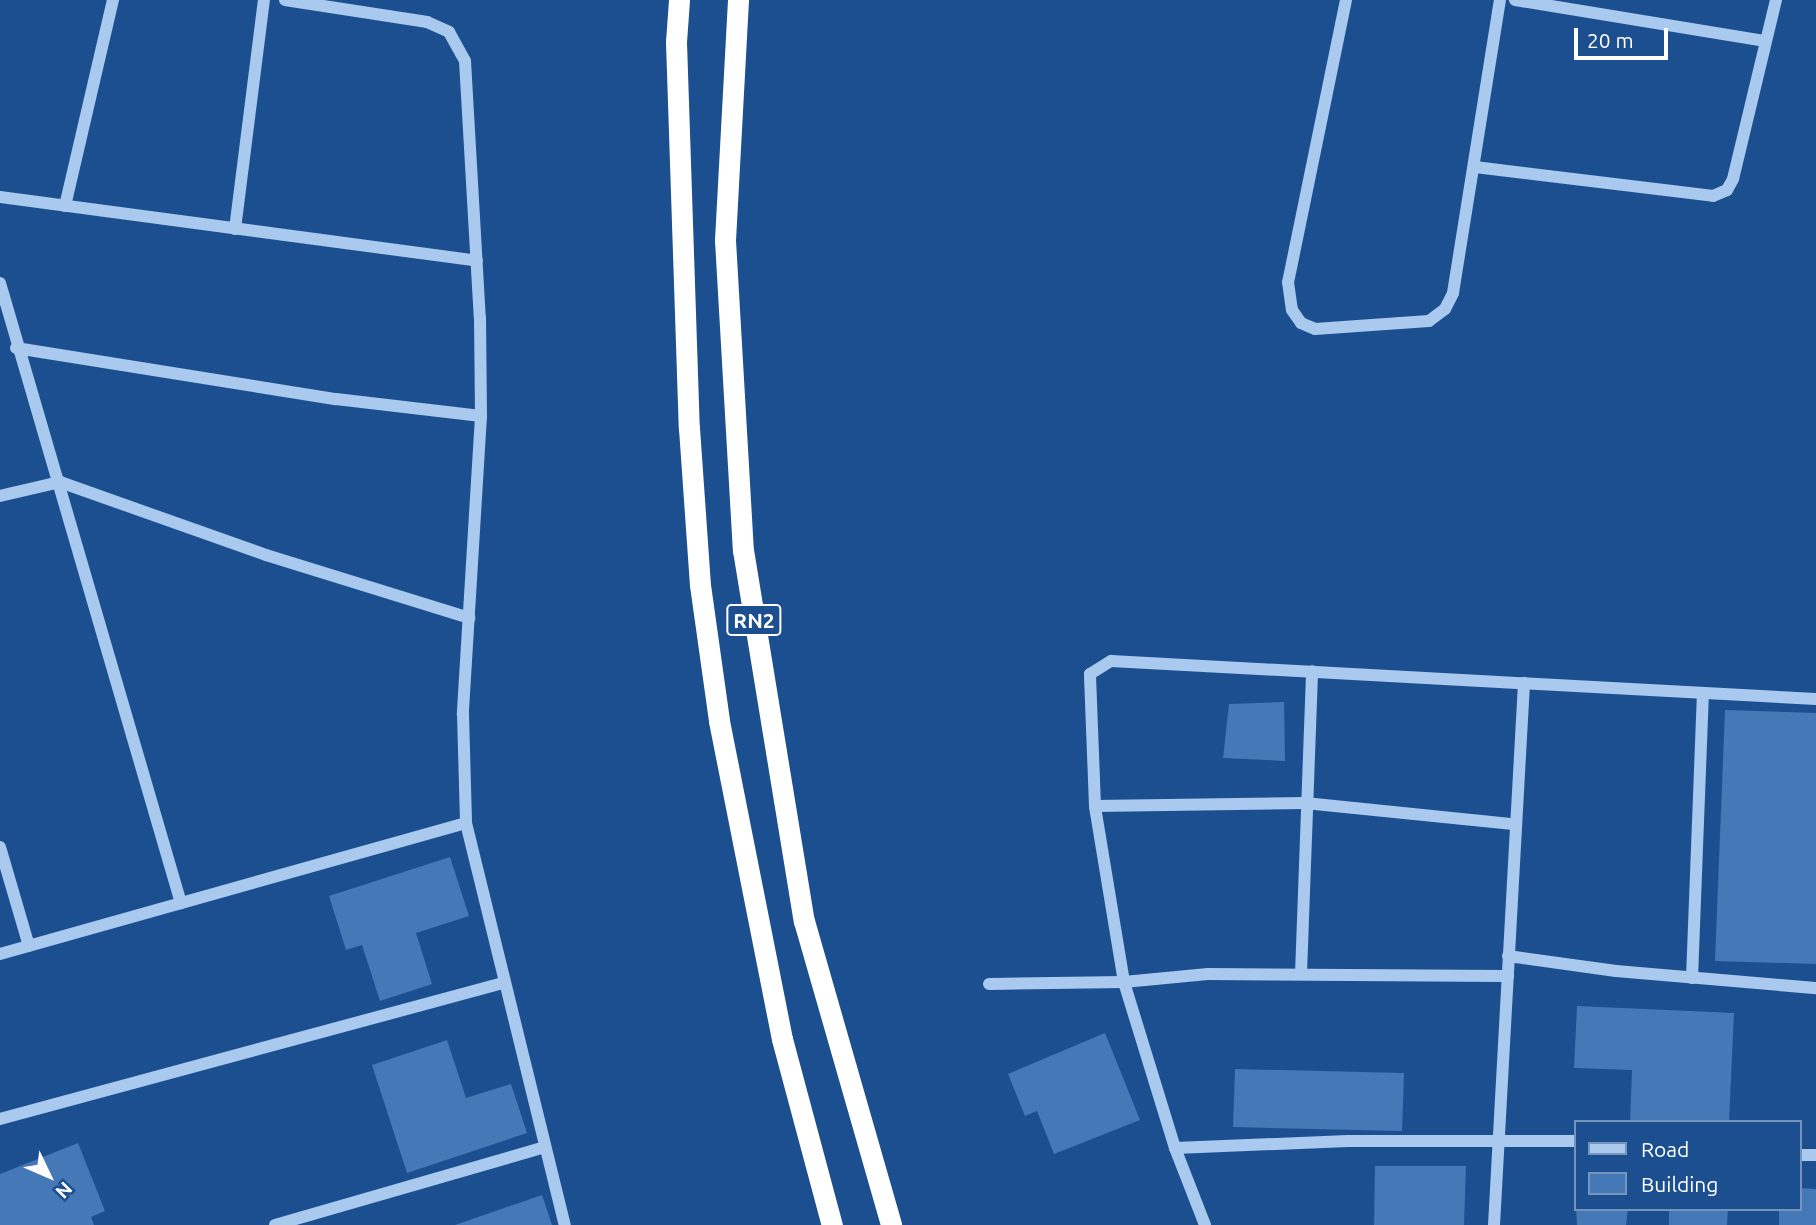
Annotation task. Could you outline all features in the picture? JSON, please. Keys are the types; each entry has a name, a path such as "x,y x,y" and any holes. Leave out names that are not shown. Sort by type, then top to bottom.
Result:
{"highway":[{"name":"RN2","path":"679,0 676,42 688,400 700,585 719,721 782,1039 832,1225"},
{"name":"RN2","path":"738,0 725,240 743,550 804,920 891,1225"}],"street":[{"path":"65,206 113,0"},
{"path":"235,229 264,0"},
{"path":"285,0 427,22 450,32 465,61 477,261 481,416 463,714 466,823 503,983 565,1225"},
{"path":"1346,0 1288,282 1292,310 1301,323 1315,329 1429,321 1445,309 1453,293 1500,0"},
{"path":"1516,0 1766,41"},
{"path":"1475,167 1713,196 1727,190 1733,179 1776,0"},
{"path":"0,197 477,261"},
{"path":"0,283 16,348 60,482 181,903"},
{"path":"16,348 336,399 481,416"},
{"path":"0,496 60,482 266,555 469,618"},
{"path":"1205,1225 1175,1148 1124,982 1095,806 1087,687 1090,674 1111,661 1816,699"},
{"path":"1301,974 1305,803 1312,671"},
{"path":"1494,1225 1508,976 1513,824 1524,683"},
{"path":"1692,978 1703,693"},
{"path":"1095,806 1305,803 1513,824"},
{"path":"0,954 466,823"},
{"path":"0,847 29,946"},
{"path":"1508,957 1692,978 1816,988"},
{"path":"989,984 1124,982 1208,974 1508,976"},
{"path":"0,1119 503,983"},
{"path":"1175,1148 1348,1141 1574,1141"},
{"path":"275,1225 545,1147"}],"building":[{"path":"1284,702 1285,761 1223,758 1229,704"},
{"path":"1725,710 1816,713 1816,964 1715,961"},
{"path":"450,857 469,916 416,933 432,984 380,1001 362,945 346,950 329,896"},
{"path":"1577,1006 1734,1013 1729,1120 1630,1120 1632,1070 1574,1068"},
{"path":"1105,1033 1140,1120 1054,1154 1037,1111 1025,1116 1008,1074"},
{"path":"447,1040 466,1098 511,1084 527,1133 407,1173 372,1065"},
{"path":"1235,1069 1404,1073 1402,1131 1233,1127"},
{"path":"78,1143 105,1211 91,1217 94,1225 0,1225 0,1174"},
{"path":"1375,1166 1466,1166 1464,1225 1374,1225"},
{"path":"1802,1188 1816,1189 1816,1225 1779,1225 1779,1211 1802,1211"},
{"path":"542,1195 552,1225 455,1225"},
{"path":"1576,1211 1628,1211 1626,1225 1577,1225"},
{"path":"1669,1211 1728,1211 1727,1225 1669,1225"}]}
